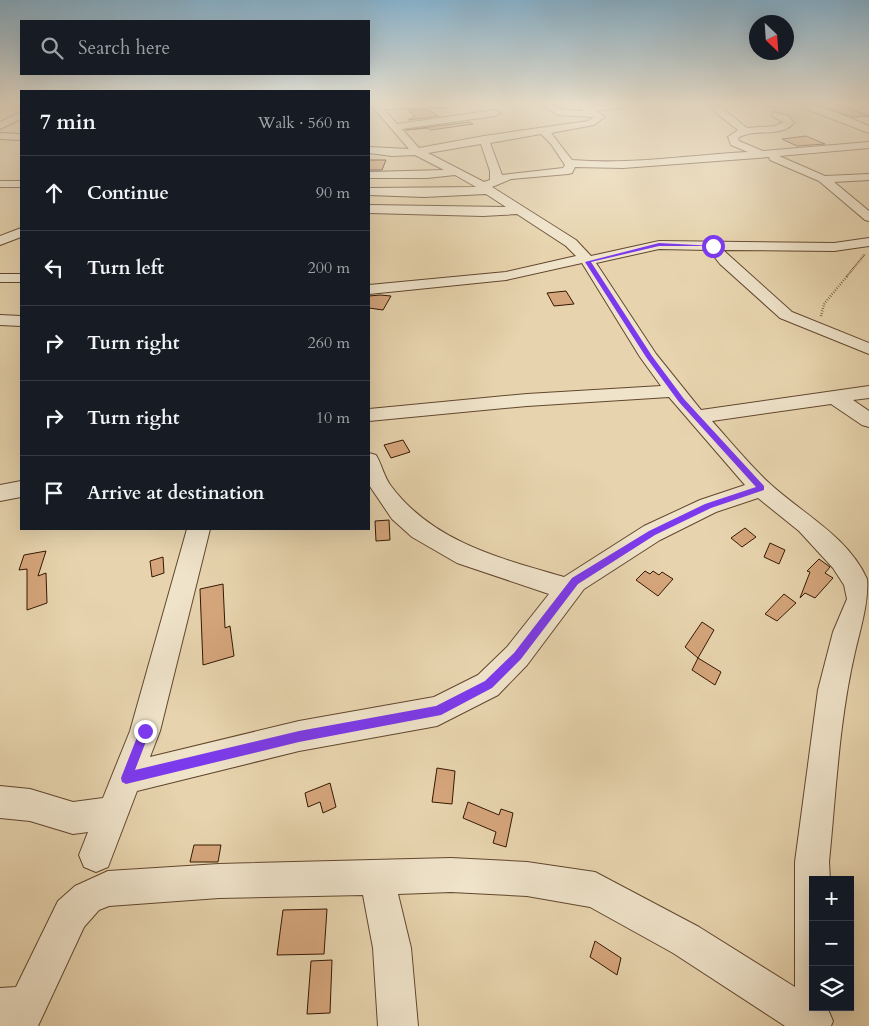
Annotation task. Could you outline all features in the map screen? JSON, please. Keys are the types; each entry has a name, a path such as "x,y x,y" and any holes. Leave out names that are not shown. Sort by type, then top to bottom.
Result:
{"street":[{"path":"370,157 407,152 457,172 489,186 519,210 571,243 586,260 649,357 696,417 761,488 807,525 863,582 860,598 846,632 832,690 812,862 813,966"},
{"path":"489,152 496,171 489,186"},
{"path":"370,192 424,193 489,186 515,175 564,173 570,169 562,152"},
{"path":"758,152 823,179 869,217"},
{"path":"568,163 628,164 813,152"},
{"path":"370,175 427,176 457,172"},
{"path":"823,179 869,177"},
{"path":"0,184 20,184"},
{"path":"370,210 483,212 519,210"},
{"path":"0,241 20,232"},
{"path":"370,290 449,282 544,269 659,245 866,246"},
{"path":"713,246 716,252 772,305 797,320 869,349"},
{"path":"0,278 20,278"},
{"path":"0,320 20,321"},
{"path":"370,415 507,402 675,391"},
{"path":"696,417 869,392"},
{"path":"836,398 869,420"},
{"path":"370,462 383,491 412,523 438,544 472,559 568,589"},
{"path":"126,778 299,736 437,711 488,685 518,656 575,581 652,533 708,506 761,488"},
{"path":"0,493 20,489"},
{"path":"96,855 145,731 198,530"},
{"path":"0,802 30,805 73,818 112,813"},
{"path":"15,1013 71,914 87,898 108,889 220,881 451,875 527,879 595,890 809,1008"},
{"path":"377,876 392,948 398,1026"}],"path":[{"path":"819,328 824,304 864,255 866,246"}],"building":[{"path":"370,160 386,160 382,170 370,170"},
{"path":"566,291 574,304 554,306 547,293"},
{"path":"370,296 391,296 383,310 370,308"},
{"path":"403,440 410,452 391,458 384,445"},
{"path":"389,520 390,540 376,541 375,521"},
{"path":"745,528 756,537 742,547 731,538"},
{"path":"770,543 785,550 779,564 764,557"},
{"path":"46,551 38,576 46,573 47,603 27,610 27,569 19,570 24,555"},
{"path":"163,557 164,573 152,577 150,561"},
{"path":"819,559 830,567 825,573 833,578 815,598 805,593 800,598 810,572 807,571"},
{"path":"645,571 650,574 653,571 659,575 662,572 673,579 658,596 636,580"},
{"path":"223,584 225,628 230,626 234,656 203,665 200,589"},
{"path":"784,594 796,603 777,621 765,614"},
{"path":"702,622 714,630 698,658 685,647"},
{"path":"698,658 721,672 715,685 692,670"},
{"path":"437,768 455,771 452,804 432,802"},
{"path":"330,783 336,807 323,813 320,802 308,807 305,793"},
{"path":"468,802 499,815 501,809 513,813 506,847 493,843 496,832 463,818"},
{"path":"194,845 221,845 218,862 190,862"},
{"path":"327,909 324,954 277,955 283,910"},
{"path":"595,941 621,958 617,975 590,957"},
{"path":"332,960 330,1013 307,1014 311,961"}],"route":[{"path":"145,731 126,778 299,736 437,711 488,685 518,656 551,610 575,581 652,533 708,506 761,488 721,447 649,357 588,262 659,245 713,246"}]}
